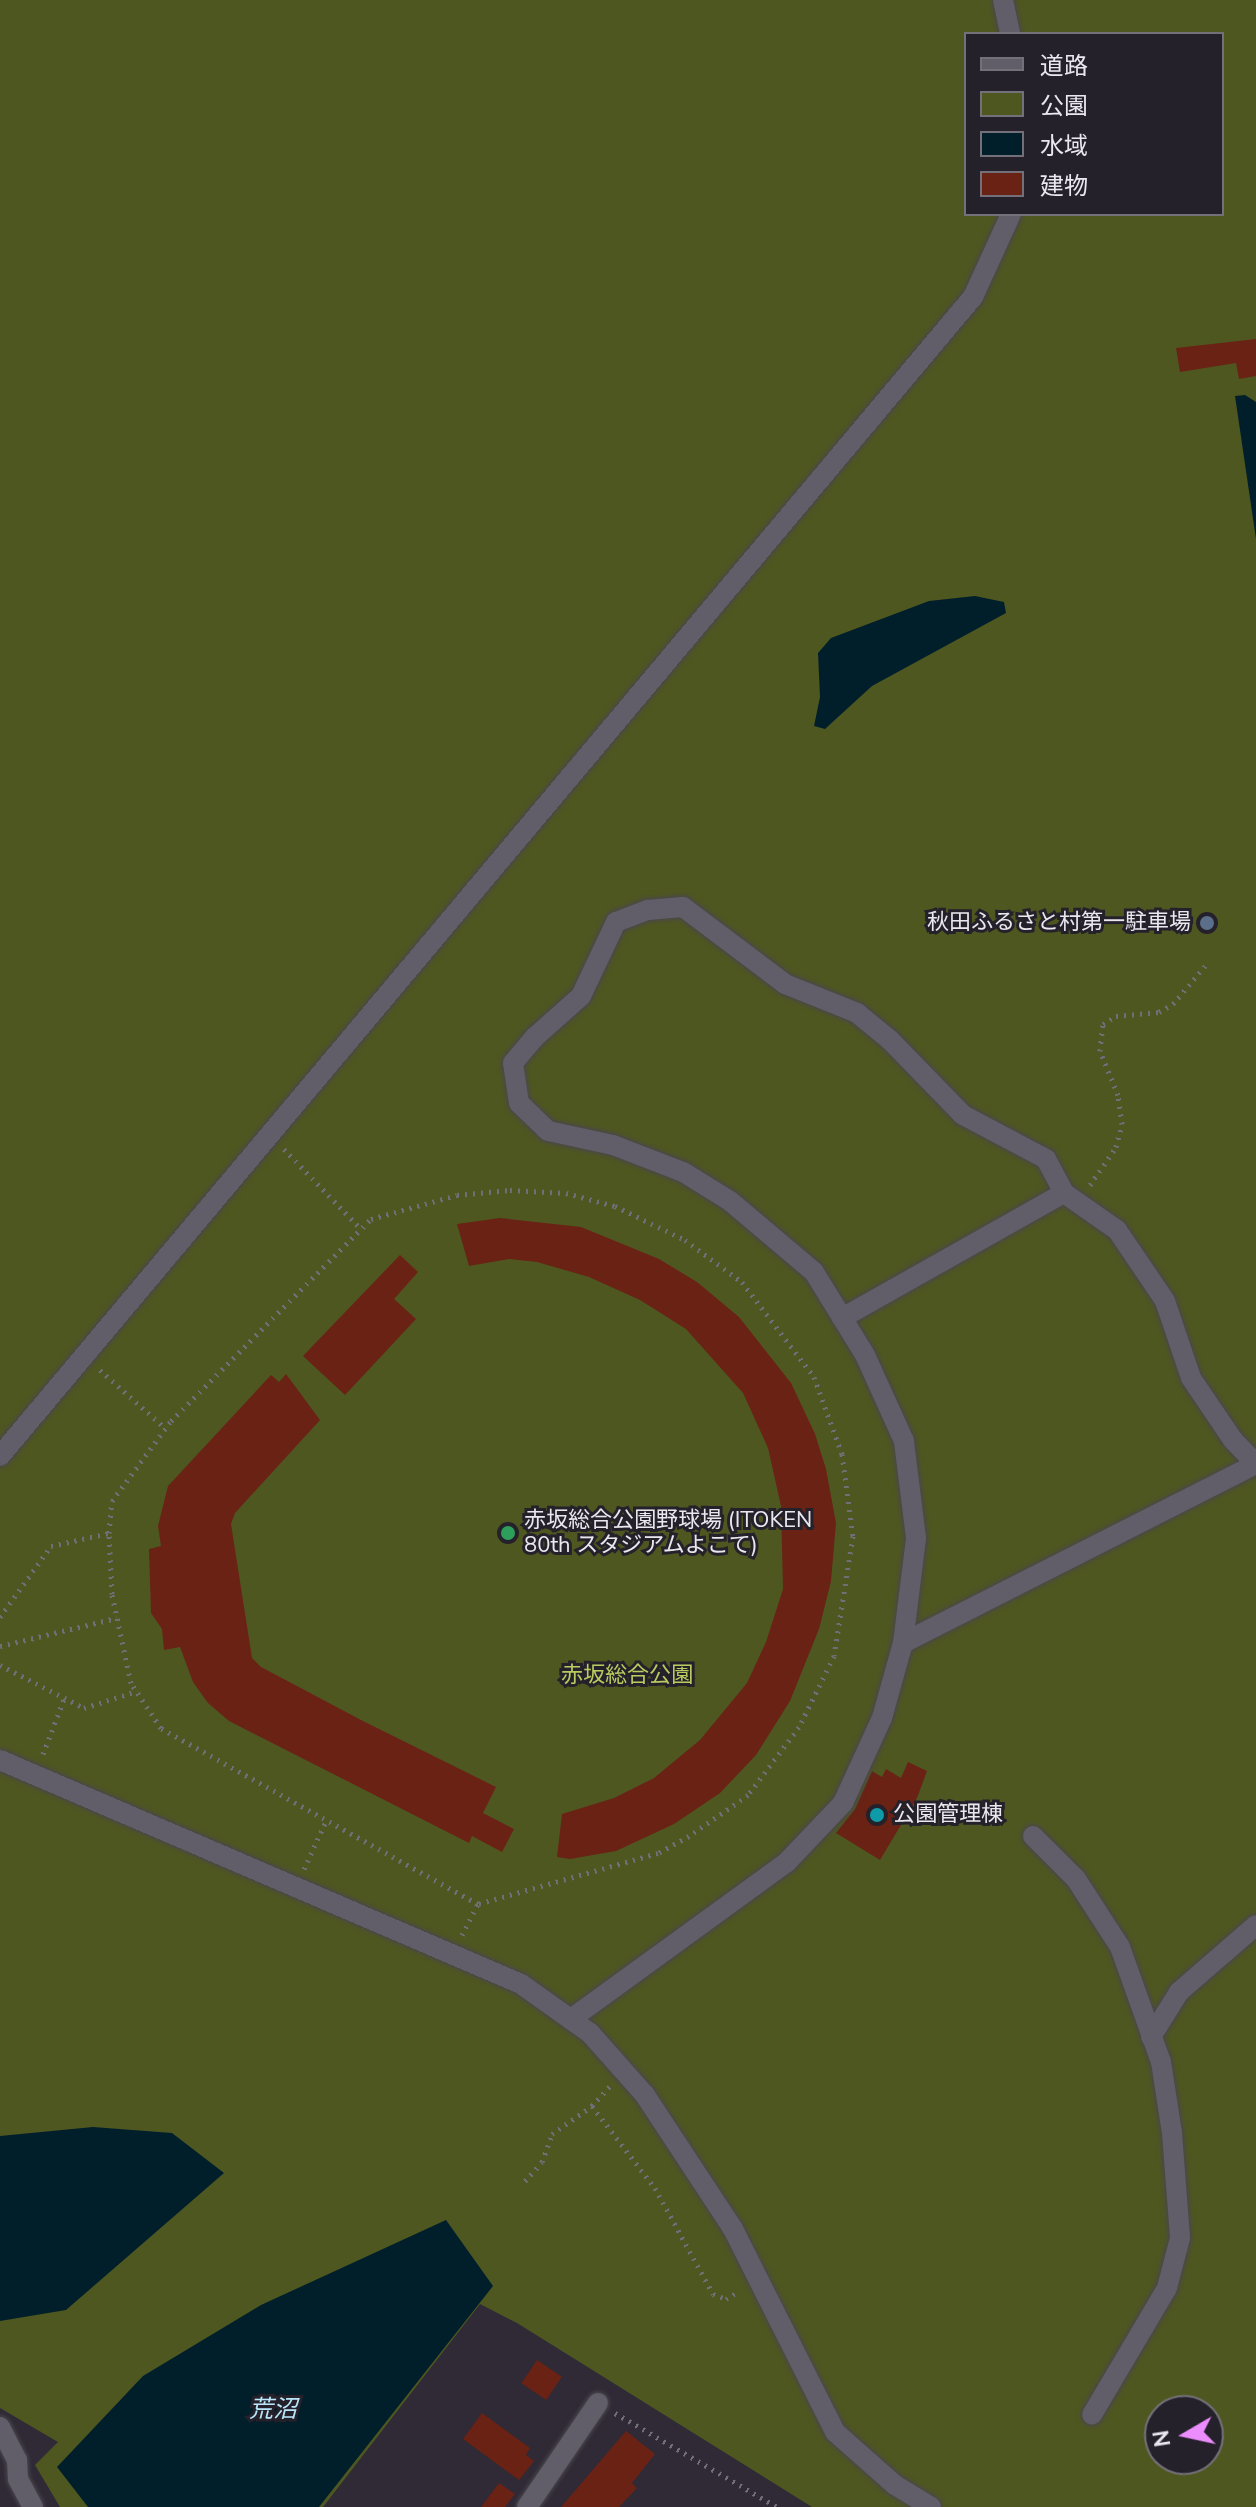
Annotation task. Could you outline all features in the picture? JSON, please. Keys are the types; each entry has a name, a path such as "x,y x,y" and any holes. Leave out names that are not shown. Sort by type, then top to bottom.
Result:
{"street":[{"path":"1003,0 1010,32"},
{"path":"0,1456 973,297 1010,216"},
{"path":"571,2019 786,1863 843,1803 882,1718 903,1643 916,1538 904,1441 865,1355 814,1272 730,1201 683,1172 627,1150 548,1131 519,1103 513,1063 535,1037 581,996 616,922 648,910 683,907 785,984 857,1013 890,1040 963,1115 1046,1159 1071,1198 1117,1230 1165,1301 1191,1378 1233,1440 1256,1464 903,1643"},
{"path":"842,1318 1071,1198"},
{"path":"0,1760 521,1984 590,2033 645,2095 733,2229 835,2432 895,2485 931,2507"},
{"path":"1033,1836 1076,1879 1120,1947 1161,2062 1172,2133 1180,2238 1167,2288 1092,2415"},
{"path":"1151,2037 1179,1992 1256,1925"},
{"path":"527,2507 598,2403"},
{"path":"0,2427 9,2459 33,2507"}],"path":[{"path":"1071,1198 1120,1138 1118,1095 1100,1051 1103,1024 1116,1016 1159,1012 1173,1004 1205,966"},
{"path":"270,1135 361,1229"},
{"path":"510,1190 566,1193 615,1206 685,1240 742,1282 814,1377 842,1454 853,1536 834,1656 799,1727 748,1795 689,1836 658,1853 478,1904 161,1728 131,1683 112,1594 109,1533 112,1501 165,1428 371,1219 457,1195 510,1190"},
{"path":"84,1356 165,1428"},
{"path":"0,1617 51,1546 109,1533"},
{"path":"0,1646 117,1618"},
{"path":"0,1665 84,1708 137,1691"},
{"path":"35,1775 64,1699"},
{"path":"296,1885 327,1819"},
{"path":"452,1954 478,1904"},
{"path":"525,2181 542,2162 552,2134 592,2106 655,2188 713,2294 726,2299 757,2280"},
{"path":"598,2403 777,2507"}],"green space":[{"name":"赤坂総合公園","path":"0,0 1256,0 1256,2507 812,2507 517,2323 480,2304 323,2507 60,2507 35,2465 58,2442 0,2408"}],"water":[{"path":"1245,395 1256,402 1256,539 1235,396"},
{"path":"975,596 1004,602 1006,613 872,686 825,729 814,726 820,697 818,653 831,638 929,601"},
{"path":"93,2127 172,2133 224,2173 66,2310 0,2321 0,2136"},
{"name":"荒沼","path":"446,2220 493,2286 319,2507 88,2507 57,2467 143,2376 261,2305"}],"building":[{"path":"1256,339 1256,376 1239,379 1236,363 1180,372 1176,348"},
{"path":"500,1218 581,1227 659,1259 697,1282 739,1317 791,1383 815,1434 826,1469 836,1523 831,1581 819,1629 790,1701 756,1755 720,1793 674,1824 616,1851 570,1859 557,1857 562,1814 614,1798 654,1778 700,1740 747,1683 766,1642 783,1589 781,1506 768,1448 743,1393 686,1329 640,1300 589,1277 537,1262 509,1259 469,1266 457,1224"},
{"path":"400,1255 418,1272 394,1299 416,1319 345,1395 303,1356"},
{"path":"286,1374 320,1420 235,1513 231,1524 252,1658 261,1667 363,1721 496,1787 483,1813 514,1829 502,1852 472,1836 469,1843 229,1721 208,1703 193,1682 180,1647 164,1650 162,1629 151,1613 149,1549 161,1546 158,1526 168,1486 271,1375 279,1382"},
{"name":"公園管理棟","path":"908,1762 927,1771 917,1798 880,1860 836,1833 855,1809 872,1771 882,1777 886,1769 901,1778"},
{"path":"537,2360 562,2377 546,2400 521,2383"},
{"path":"482,2413 530,2448 526,2455 534,2461 519,2480 463,2439"},
{"path":"626,2431 655,2454 632,2483 637,2488 619,2507 561,2507"},
{"path":"499,2483 515,2494 505,2507 481,2507"}],"place":[{"name":"秋田ふるさと村第一駐車場","path":"1207,923"},
{"name":"赤坂総合公園野球場 (ITOKEN 80th スタジアムよこて)","path":"508,1533"},
{"name":"公園管理棟","path":"877,1815"}]}
